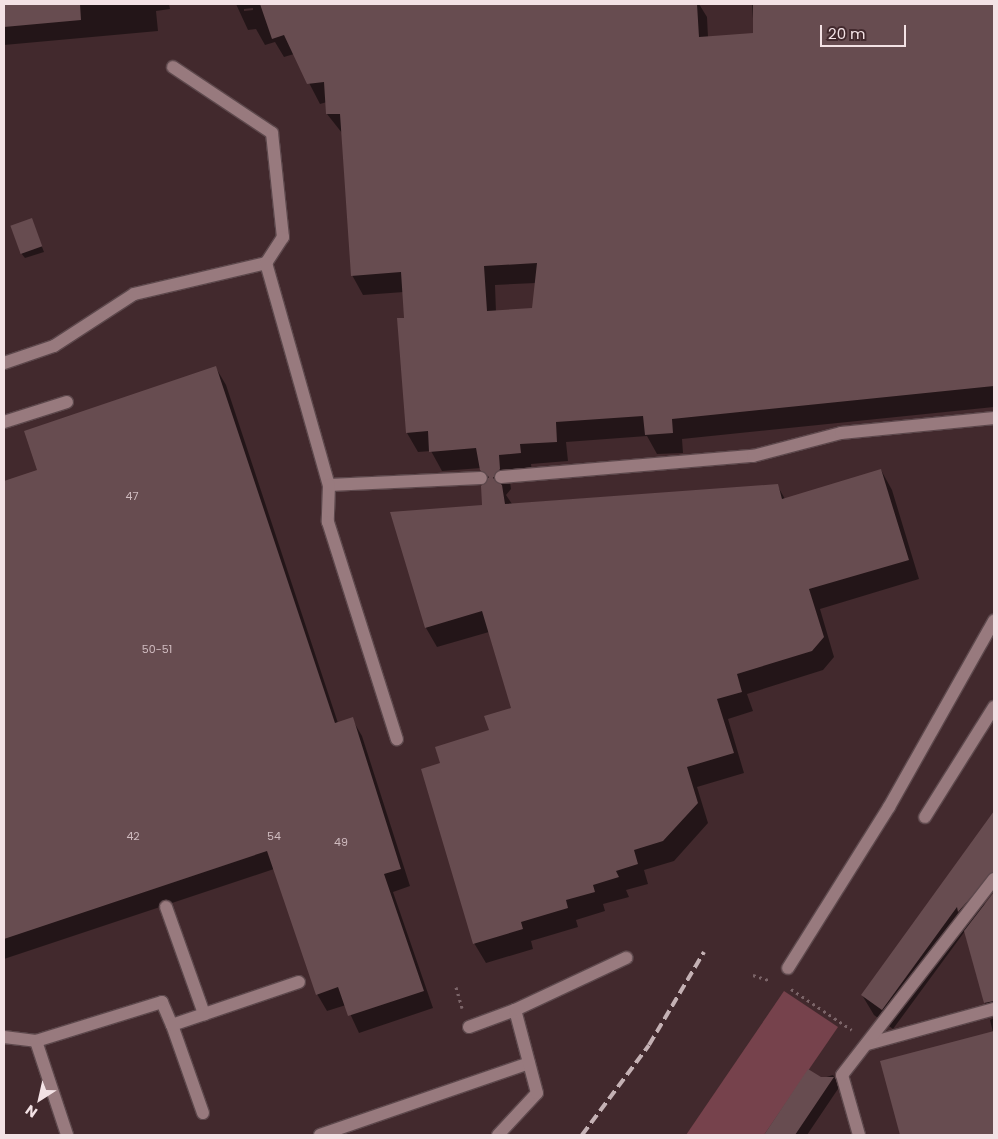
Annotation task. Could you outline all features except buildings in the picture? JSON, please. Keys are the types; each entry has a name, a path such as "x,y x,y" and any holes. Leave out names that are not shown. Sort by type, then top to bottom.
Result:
{"lane":[{"path":"4,363 54,346 134,294 266,263 283,237 272,134 173,67"},
{"path":"266,263 329,485 328,522 397,739"},
{"path":"4,422 67,402"},
{"path":"501,477 752,456 841,433 994,418"},
{"path":"329,485 481,478"},
{"path":"788,968 889,807 994,621"},
{"path":"925,817 994,707"},
{"path":"859,1135 842,1074 994,879"},
{"path":"166,907 204,1014"},
{"path":"469,1027 515,1010 626,958"},
{"path":"172,1025 299,982"},
{"path":"4,1037 36,1041 162,1002 203,1113"},
{"path":"867,1044 994,1009"},
{"path":"498,1135 536,1097 515,1010"},
{"path":"36,1041 67,1135"},
{"path":"320,1135 529,1064"}],"path":[{"path":"787,986 842,1022"}],"shaded area":[{"path":"784,991 838,1027 764,1135 686,1135"}],"railway":[{"path":"582,1135 649,1045 704,952"}]}
